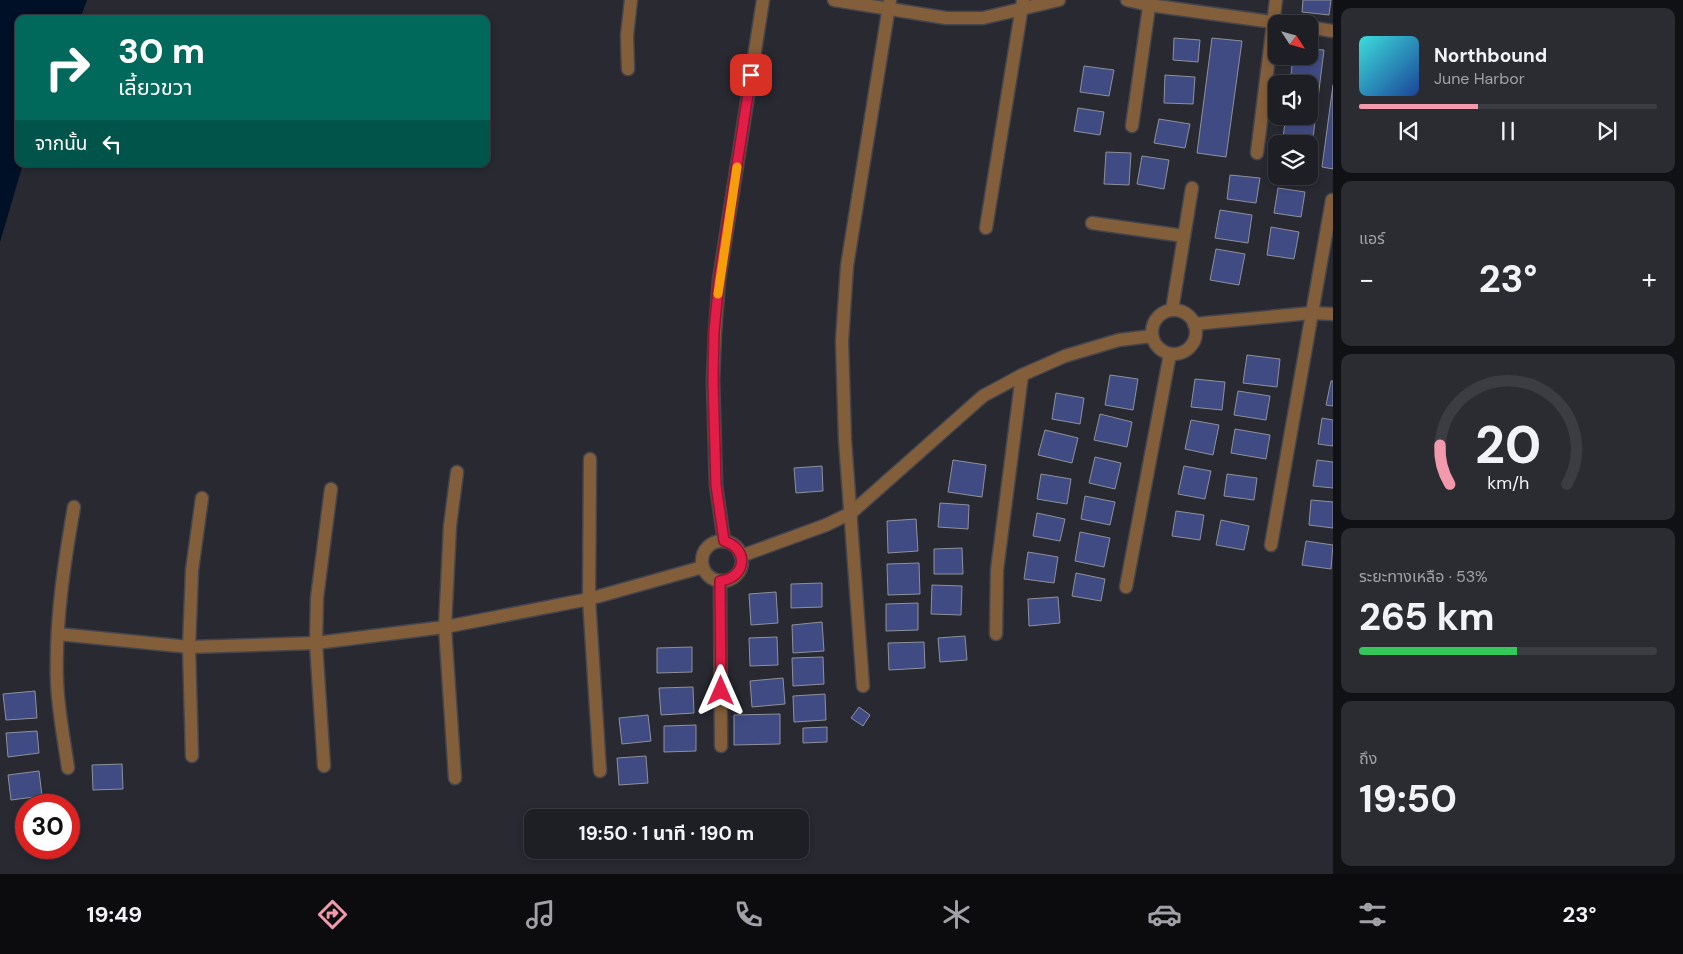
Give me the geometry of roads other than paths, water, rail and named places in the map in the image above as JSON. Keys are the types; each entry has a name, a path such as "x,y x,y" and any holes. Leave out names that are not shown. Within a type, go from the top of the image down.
{"street":[{"path":"628,69 627,35 631,0"},
{"path":"724,541 716,485 713,380 714,332 719,280 763,0"},
{"path":"834,0 889,4 946,18 983,18 1022,4 1059,0"},
{"path":"1127,0 1268,21"},
{"path":"1274,15 1276,0"},
{"path":"1132,126 1150,2"},
{"path":"863,686 845,440 842,341 847,266 889,4"},
{"path":"986,228 1022,4"},
{"path":"1318,28 1333,31"},
{"path":"1257,153 1268,63"},
{"path":"1172,310 1192,188"},
{"path":"1271,545 1332,200"},
{"path":"1092,223 1184,236"},
{"path":"1172,310 1181,311 1189,316 1194,324 1196,333 1194,342 1180,354 1170,354 1162,351 1156,345 1152,336 1152,327 1156,319 1163,313 1172,310"},
{"path":"1194,324 1311,313 1333,314"},
{"path":"741,556 826,525 851,513 984,396 1022,375 1065,356 1118,340 1152,336"},
{"path":"1126,587 1170,354"},
{"path":"996,634 998,570 1022,375"},
{"path":"590,459 589,599 600,771"},
{"path":"455,778 445,627 450,526 457,472"},
{"path":"324,766 316,643 317,598 331,489"},
{"path":"192,756 190,647 192,570 202,498"},
{"path":"68,768 57,682 58,634 65,558 74,507"},
{"path":"724,541 737,549 741,556 742,564 740,571 734,577 720,581 712,579 706,574 702,557 706,548 714,543 724,541"},
{"path":"58,634 190,647 316,643 445,627 589,599 703,567"},
{"path":"720,581 721,746"}],"water":[{"path":"0,0 87,0 81,15 15,15 15,167 22,167 0,242"}]}
